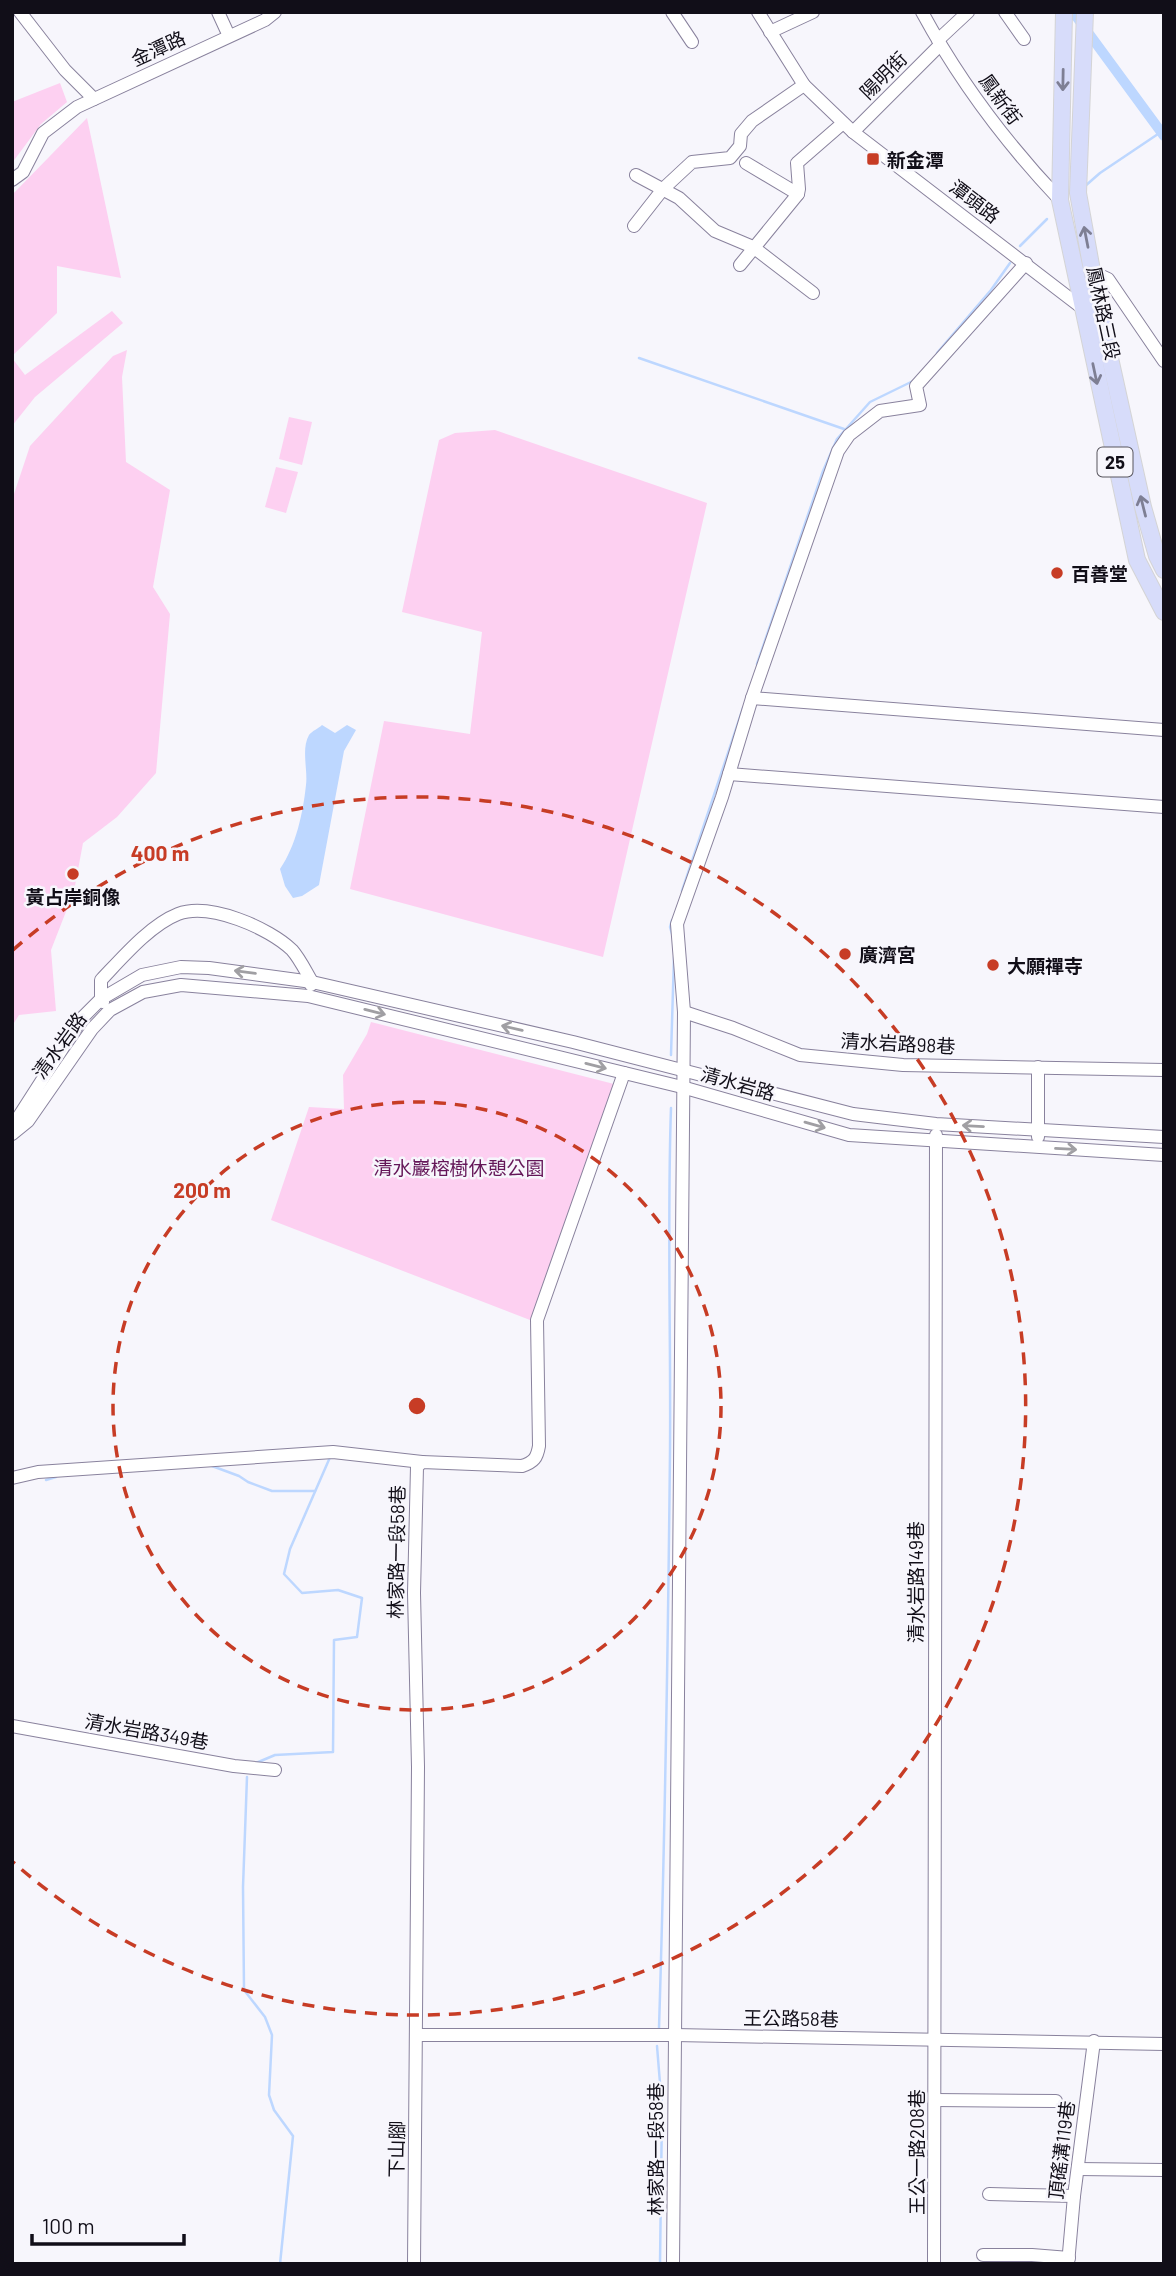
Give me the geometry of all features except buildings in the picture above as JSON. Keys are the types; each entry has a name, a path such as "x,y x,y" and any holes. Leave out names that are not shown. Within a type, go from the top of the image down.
{"main road":[{"name":"鳳林路三段","path":"1064,12 1060,200 1137,560 1164,612"},
{"name":"鳳林路三段","path":"1086,12 1078,193 1098,304 1143,507 1157,556 1164,570"}],"street":[{"path":"20,12 65,70 94,99"},
{"path":"218,12 229,36"},
{"name":"金潭路","path":"12,180 23,172 43,133 77,107 265,20 275,12"},
{"path":"672,12 692,42"},
{"name":"潭頭路","path":"758,12 804,85 848,127 1081,307"},
{"path":"770,32 813,12"},
{"name":"鳳新街","path":"922,12 981,107 1024,162 1060,200"},
{"name":"陽明街","path":"798,194 796,163 848,127 968,12"},
{"path":"1005,12 1024,38"},
{"path":"634,226 663,189 692,162 730,158 740,146 741,134 752,121 804,85"},
{"path":"740,265 798,194 746,163"},
{"path":"636,175 679,198 715,231 753,247 813,293"},
{"name":"林家路一段58巷","path":"673,2264 684,1012 677,924 838,451 849,435 880,411 920,405 916,386 1026,263"},
{"path":"1093,272 1108,279 1164,361"},
{"path":"1081,307 1098,304"},
{"path":"752,698 1164,730"},
{"path":"729,774 1164,807"},
{"name":"清水岩路","path":"110,1010 101,999 101,980 135,944 177,914 194,910 247,922 275,937 294,952 312,982"},
{"name":"清水岩路","path":"12,1127 82,1018 101,999 142,975 181,967 312,982 683,1069 853,1114 936,1124 1164,1137"},
{"path":"309,996 312,982"},
{"name":"清水岩路","path":"12,1134 28,1121 92,1029 110,1010 144,992 181,985 309,996 682,1087 849,1135 1164,1155"},
{"name":"清水岩路98巷","path":"684,1012 800,1055 903,1065 1164,1070"},
{"path":"1038,1067 1038,1147"},
{"name":"林家路一段58巷","path":"417,2035 418,1767 414,1592 417,1467 422,1462 523,1465 531,1463 537,1457 537,1320 624,1073"},
{"name":"清水岩路149巷","path":"936,1124 936,2040"},
{"path":"12,1478 38,1472 333,1452 422,1462"},
{"name":"清水岩路349巷","path":"12,1726 234,1766 275,1770"},
{"name":"王公路58巷","path":"417,2035 675,2035 1164,2044"},
{"name":"下山腳","path":"414,2264 417,2035"},
{"name":"王公一路208巷","path":"934,2264 936,2040"},
{"name":"頂磘溝119巷","path":"1068,2261 1094,2041"},
{"path":"935,2100 1056,2101"},
{"path":"1078,2169 1164,2170"},
{"path":"989,2194 1074,2196"},
{"path":"983,2255 1032,2255 1068,2261"}],"green space":[{"path":"60,83 67,102 41,124 12,163 12,102"},
{"path":"87,118 121,278 57,266 57,313 12,356 12,195"},
{"path":"112,311 123,323 35,397 12,426 12,358 25,375"},
{"path":"127,350 122,377 126,462 170,490 153,587 170,614 156,773 117,817 83,843 74,891 51,950 56,1011 19,1015 12,1026 12,500 30,446 113,356"},
{"path":"289,417 312,422 302,465 279,459"},
{"path":"495,430 707,503 603,957 350,889 384,721 470,734 482,632 402,612 439,440 455,433"},
{"path":"276,467 298,472 286,513 265,507"},
{"name":"清水巖榕樹休憩公園","path":"371,1022 614,1084 530,1320 271,1220 309,1107 344,1109 343,1075"}],"water":[{"path":"322,725 335,733 347,725 356,730 344,751 319,885 302,896 293,898 285,886 280,869 286,860 301,818 306,785 307,741 310,734"}],"waterway":[{"path":"1073,12 1164,136"},
{"path":"1084,187 1161,132"},
{"path":"1020,246 1047,219"},
{"path":"937,353 991,290 1010,263"},
{"path":"639,358 844,429"},
{"path":"757,664 823,471 837,439 870,402 913,381"},
{"path":"682,891 743,708"},
{"path":"672,920 672,934"},
{"path":"671,1055 674,957"},
{"path":"659,2028 668,1596 671,1108"},
{"path":"256,1763 275,1755 333,1752 334,1640 357,1637 362,1598 338,1590 302,1593 284,1574 290,1549 331,1455"},
{"path":"212,1466 272,1491 315,1491"},
{"path":"46,1480 56,1477"},
{"path":"247,1777 243,1887 244,1990 265,2017 272,2035 269,2095 274,2110 293,2136 280,2264"},
{"path":"657,2046 662,2108 660,2264"}],"place":[{"name":"新金潭","path":"873,159"},
{"name":"百善堂","path":"1057,573"},
{"name":"黃占岸銅像","path":"73,874"},
{"name":"廣濟宮","path":"845,954"},
{"name":"大願禪寺","path":"993,965"}]}
